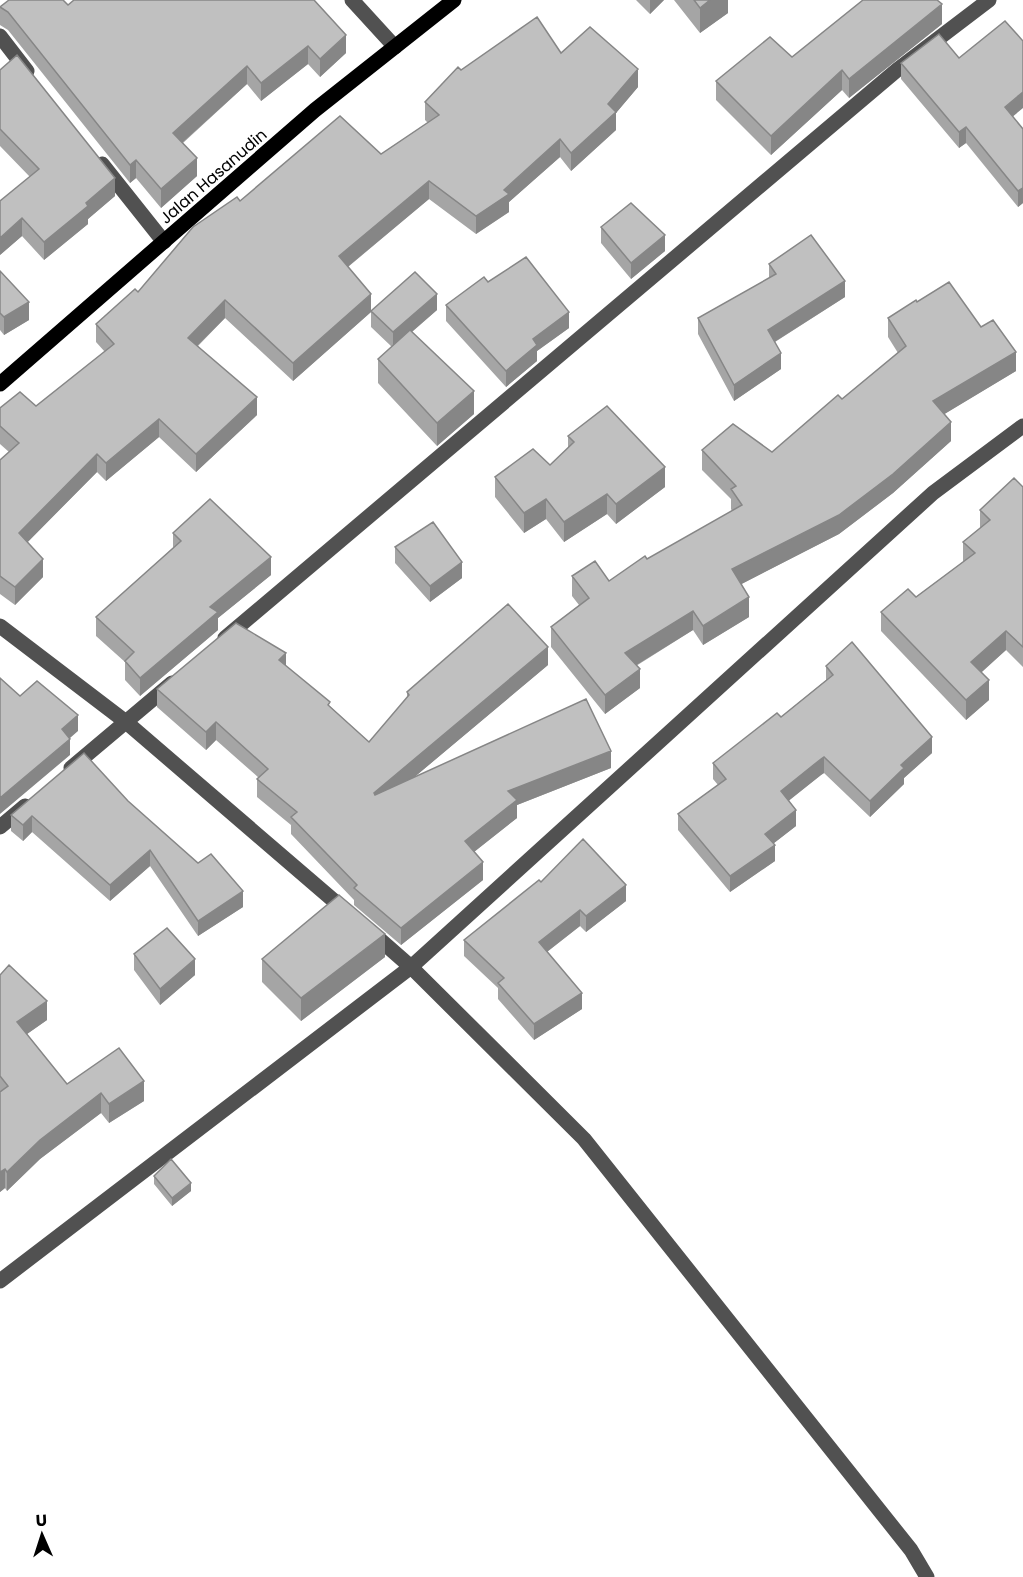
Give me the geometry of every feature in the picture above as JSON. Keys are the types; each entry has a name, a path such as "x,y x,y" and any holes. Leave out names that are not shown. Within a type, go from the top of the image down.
{"main road":[{"name":"Jalan Hasanudin","path":"0,384 315,110 454,0"}],"street":[{"path":"352,0 394,47"},
{"path":"216,646 897,70 989,0"},
{"path":"0,36 37,83"},
{"path":"89,148 164,242"},
{"path":"0,1281 411,967 933,493 1023,426"},
{"path":"0,626 126,722 411,967 584,1139 911,1550 927,1577"},
{"path":"63,774 180,676"},
{"path":"0,827 36,797"}],"building":[{"path":"9,0 63,0 68,5 74,0 314,0 346,35 320,59 308,46 261,83 247,66 173,133 197,158 161,189 136,160 130,165 8,12 0,7"},
{"path":"694,0 710,0 700,8"},
{"path":"863,0 937,0 942,4 849,79 842,70 771,136 716,81 770,37 792,57"},
{"path":"537,17 561,53 590,27 638,69 608,104 616,112 571,153 560,139 504,190 509,194 476,216 429,181 339,256 371,294 293,363 225,300 188,338 257,397 196,454 159,419 106,463 97,454 19,533 43,559 15,587 0,576 0,460 19,443 0,426 0,408 20,392 36,406 114,344 96,324 135,289 138,292 193,227 237,197 240,201 340,116 381,154 439,115 425,102 458,67 461,70"},
{"path":"1005,21 1023,41 1023,92 1005,107 1023,129 1023,188 1018,191 966,127 959,132 901,63 939,34 959,58"},
{"path":"17,55 115,178 86,203 88,206 44,242 22,218 0,238 0,201 39,169 0,129 0,70"},
{"path":"631,203 665,235 631,263 601,227"},
{"path":"811,235 845,281 768,330 781,353 734,385 698,318 776,274 769,264"},
{"path":"526,257 569,312 533,339 537,345 506,371 446,305 484,277 488,282"},
{"path":"0,271 29,302 4,317 0,313"},
{"path":"415,272 437,294 393,332 371,311"},
{"path":"949,282 981,327 993,320 1016,352 933,401 951,422 893,474 839,515 732,569 749,597 703,626 693,611 625,653 640,669 605,695 551,627 589,598 572,576 595,561 609,581 645,556 647,559 742,505 731,489 736,486 702,450 733,424 772,452 838,395 842,399 906,346 888,318"},
{"path":"410,330 474,391 437,423 378,359"},
{"path":"607,406 665,467 616,504 607,494 564,522 546,499 524,513 495,477 533,449 550,465 574,442 568,436"},
{"path":"1014,478 1023,487 1023,647 1006,631 971,662 989,680 966,700 881,612 908,589 916,597 975,553 963,542 990,520 980,510"},
{"path":"210,499 271,557 210,607 218,612 140,678 125,661 134,652 96,617 181,541 173,533"},
{"path":"433,522 462,562 430,586 395,547"},
{"path":"508,604 548,647 374,793 375,795 586,699 611,751 508,791 517,800 465,841 483,862 401,928 354,888 357,885 291,817 297,812 257,779 268,769 216,722 206,732 157,689 236,623 286,653 279,660 330,702 328,705 369,742 409,695 407,692"},
{"path":"852,642 932,737 901,765 904,768 870,801 824,757 821,759 781,791 796,810 765,834 775,845 730,876 678,814 726,779 713,763 777,713 781,717 833,675 826,666"},
{"path":"0,678 20,696 37,681 78,715 62,729 70,739 0,798"},
{"path":"84,753 128,801 198,863 211,854 243,891 198,921 150,850 110,885 32,816 23,825 11,815"},
{"path":"583,839 626,885 586,916 580,910 539,942 582,993 534,1024 498,983 504,978 464,940 539,880 541,882"},
{"path":"339,895 385,934 301,998 262,959"},
{"path":"167,928 195,959 160,989 134,954"},
{"path":"9,965 47,1001 17,1022 67,1084 119,1048 144,1081 109,1104 101,1093 40,1140 7,1172 5,1169 0,1172 0,1092 8,1086 0,1076 0,975"},
{"path":"171,1159 191,1183 172,1198 154,1176"}]}
